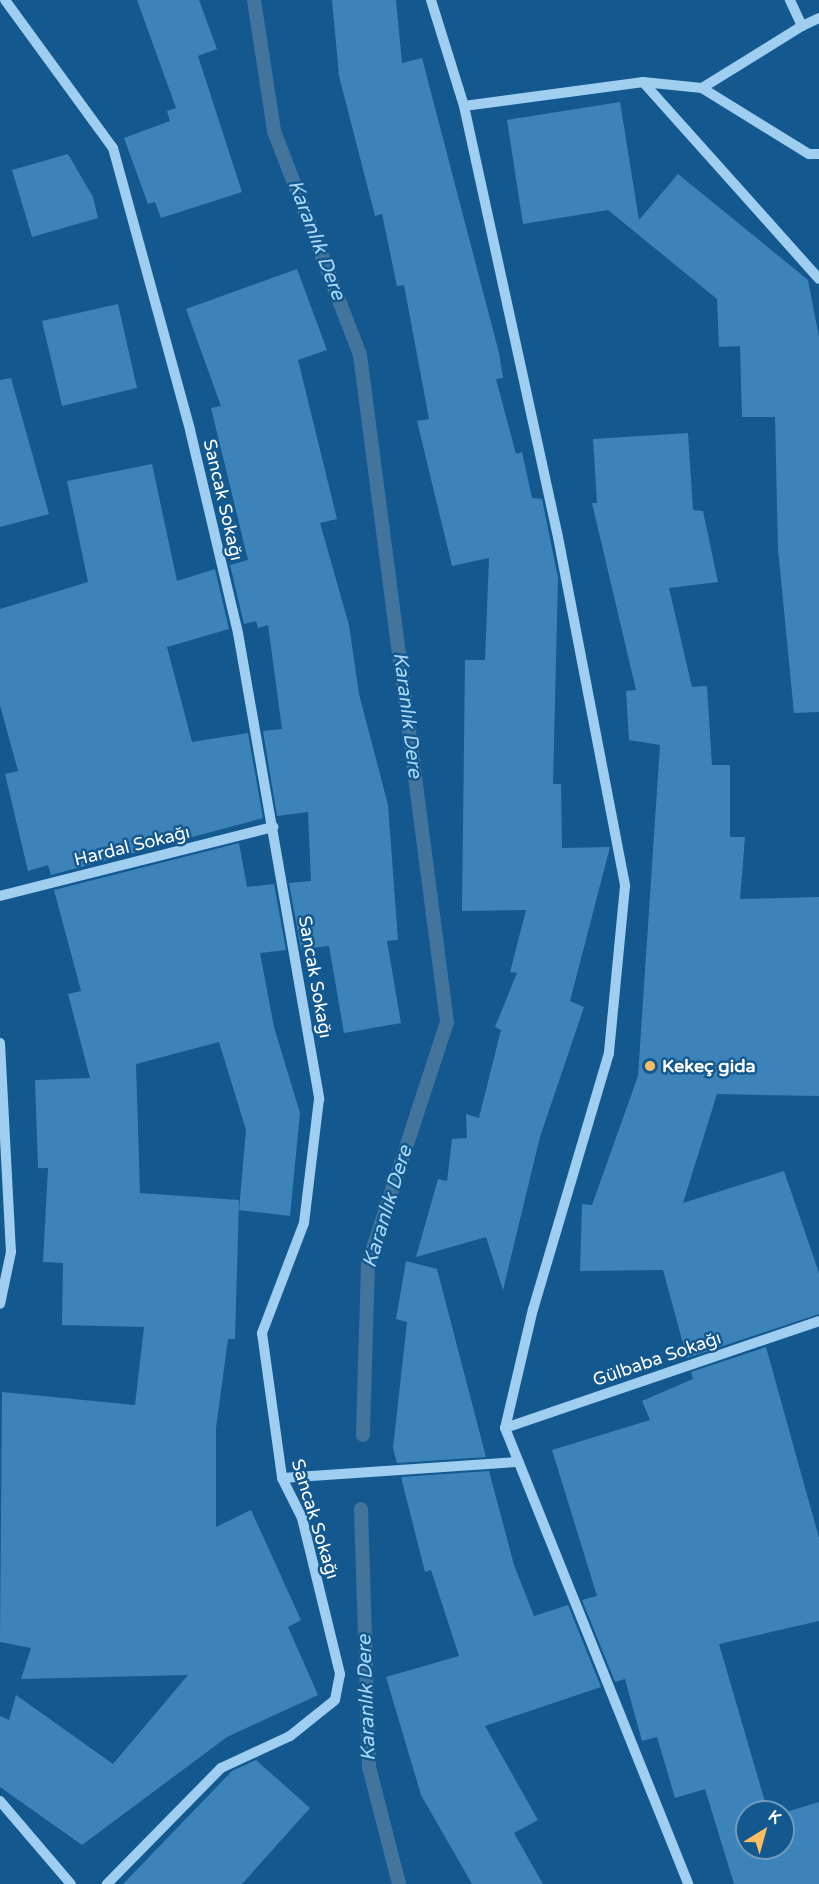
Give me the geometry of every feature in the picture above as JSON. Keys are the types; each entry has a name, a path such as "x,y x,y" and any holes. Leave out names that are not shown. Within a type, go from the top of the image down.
{"street":[{"name":"Sancak Sokağı","path":"5,0 113,148 190,430 235,622 262,791 273,827 319,1099 304,1223 262,1333 282,1478 302,1518 340,1674 335,1700 290,1736 221,1768 107,1884"},
{"path":"431,0 464,106 558,537 626,886 609,1053 533,1309 505,1428 688,1884"},
{"path":"790,0 802,26"},
{"path":"702,88 802,26 819,18"},
{"path":"464,106 643,82 702,88 809,154 819,154"},
{"path":"643,82 819,279"},
{"name":"Hardal Sokağı","path":"0,896 273,827"},
{"path":"0,1043 11,1252 0,1304"},
{"name":"Gülbaba Sokağı","path":"505,1428 819,1321"},
{"path":"282,1478 518,1461"},
{"path":"0,1801 71,1884"}],"building":[{"path":"137,0 199,0 217,49 198,56 242,192 161,218 155,202 148,204 124,138 170,121 167,111 176,108"},
{"path":"332,0 396,0 402,63 422,58 499,353 503,378 496,379 516,454 522,452 532,498 542,499 558,578 553,784 561,784 562,848 610,847 570,1001 584,1007 540,1137 503,1290 486,1237 416,1257 438,1179 447,1181 452,1139 467,1138 466,1114 479,1118 501,1030 495,1027 517,973 510,972 526,910 462,911 465,660 485,660 489,558 452,566 417,421 429,419 404,285 397,286 382,214 375,216 339,76"},
{"path":"620,102 639,220 678,174 808,280 819,337 819,712 794,713 778,549 775,417 742,417 740,346 719,347 717,299 608,210 523,224 507,120"},
{"path":"68,154 93,197 98,218 32,237 12,170"},
{"path":"297,269 327,350 298,360 337,519 320,523 349,625 359,694 388,805 398,940 387,941 401,1023 344,1033 329,946 301,949 289,883 311,881 308,812 277,816 263,731 282,729 268,625 258,628 256,621 244,624 230,565 248,560 211,408 221,406 186,309"},
{"path":"118,304 137,388 62,406 42,321"},
{"path":"11,378 49,514 0,527 0,380"},
{"path":"688,433 693,510 703,511 718,582 669,588 692,687 707,686 712,765 730,765 730,837 745,837 740,899 819,897 819,1096 717,1094 683,1203 784,1171 819,1273 819,1314 687,1358 663,1270 580,1271 582,1204 592,1205 638,1076 660,745 629,740 626,691 636,690 592,503 597,503 593,439"},
{"path":"152,464 177,581 215,569 229,629 167,647 192,742 248,733 263,818 51,875 48,865 28,871 5,774 18,771 0,705 0,609 88,582 67,481"},
{"path":"239,843 247,887 274,884 286,950 260,953 274,1027 300,1113 290,1216 239,1210 246,1130 219,1042 136,1064 140,1193 239,1200 235,1339 228,1339 216,1428 216,1527 251,1510 301,1620 288,1627 318,1695 227,1737 82,1845 0,1787 0,1716 9,1720 16,1695 113,1764 188,1675 21,1679 31,1648 0,1642 2,1392 135,1405 144,1327 62,1325 63,1263 43,1262 48,1168 38,1168 35,1080 90,1078 68,994 81,991 54,890"},
{"path":"406,1261 437,1269 486,1457 397,1463 393,1448 407,1322 396,1319"},
{"path":"766,1347 819,1538 819,1621 719,1644 764,1800 735,1800 735,1860 795,1860 795,1809 819,1802 819,1884 734,1884 705,1789 675,1798 657,1737 642,1741 625,1679 615,1682 582,1600 597,1596 552,1450 650,1420 642,1401 693,1379 691,1372"},
{"path":"489,1471 514,1565 534,1616 568,1605 601,1687 485,1726 538,1820 514,1833 543,1884 472,1884 421,1795 386,1677 459,1656 431,1570 425,1572 401,1477"},
{"path":"256,1760 310,1808 242,1884 123,1884 232,1771"}],"waterway":[{"name":"Karanlık Dere","path":"254,0 274,131 360,355 447,1022 368,1263 363,1435"},
{"name":"Karanlık Dere","path":"361,1509 369,1767 399,1884"}],"place":[{"name":"Kekeç gida","path":"650,1066"}]}
